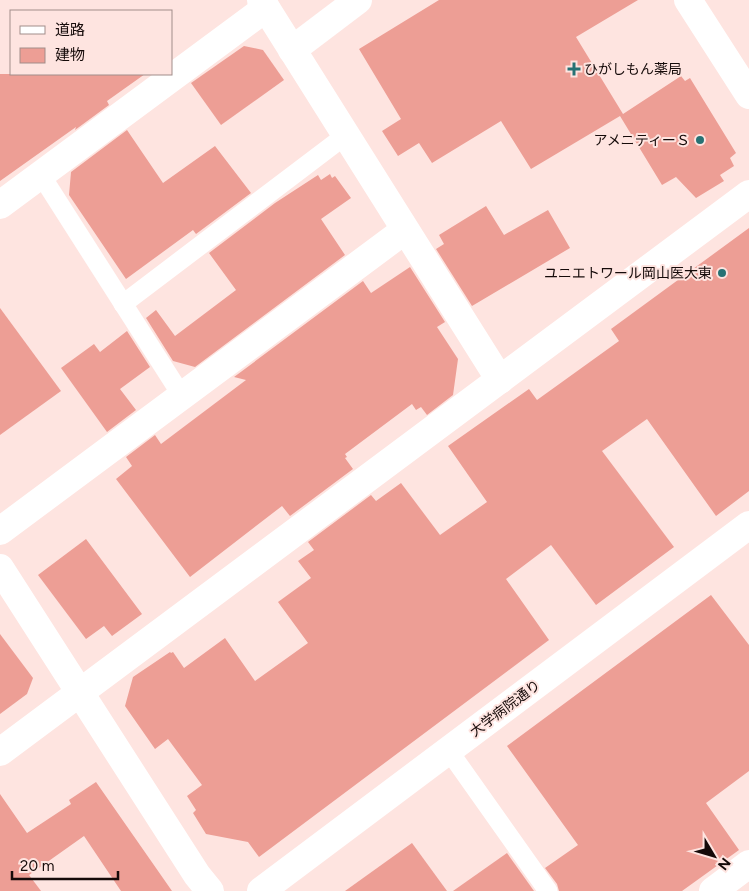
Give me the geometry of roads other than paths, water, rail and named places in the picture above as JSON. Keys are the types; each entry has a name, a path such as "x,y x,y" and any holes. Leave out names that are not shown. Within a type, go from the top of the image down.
{"street":[{"path":"292,50 358,0"},
{"path":"696,3 749,95"},
{"path":"172,75 264,4 500,380"},
{"path":"0,205 171,75"},
{"path":"0,752 749,194"},
{"path":"0,531 406,230"},
{"name":"大学病院通り","path":"262,891 749,525"},
{"path":"0,568 197,875 210,891"},
{"path":"713,891 749,864"}],"lane":[{"path":"123,304 346,135"},
{"path":"41,175 182,396"},
{"path":"449,750 548,891"}],"place":[{"name":"ひがしもん薬局","path":"574,69"},
{"name":"アメニティーＳ","path":"700,140"},
{"name":"ユニエトワール岡山医大東","path":"722,273"}]}
